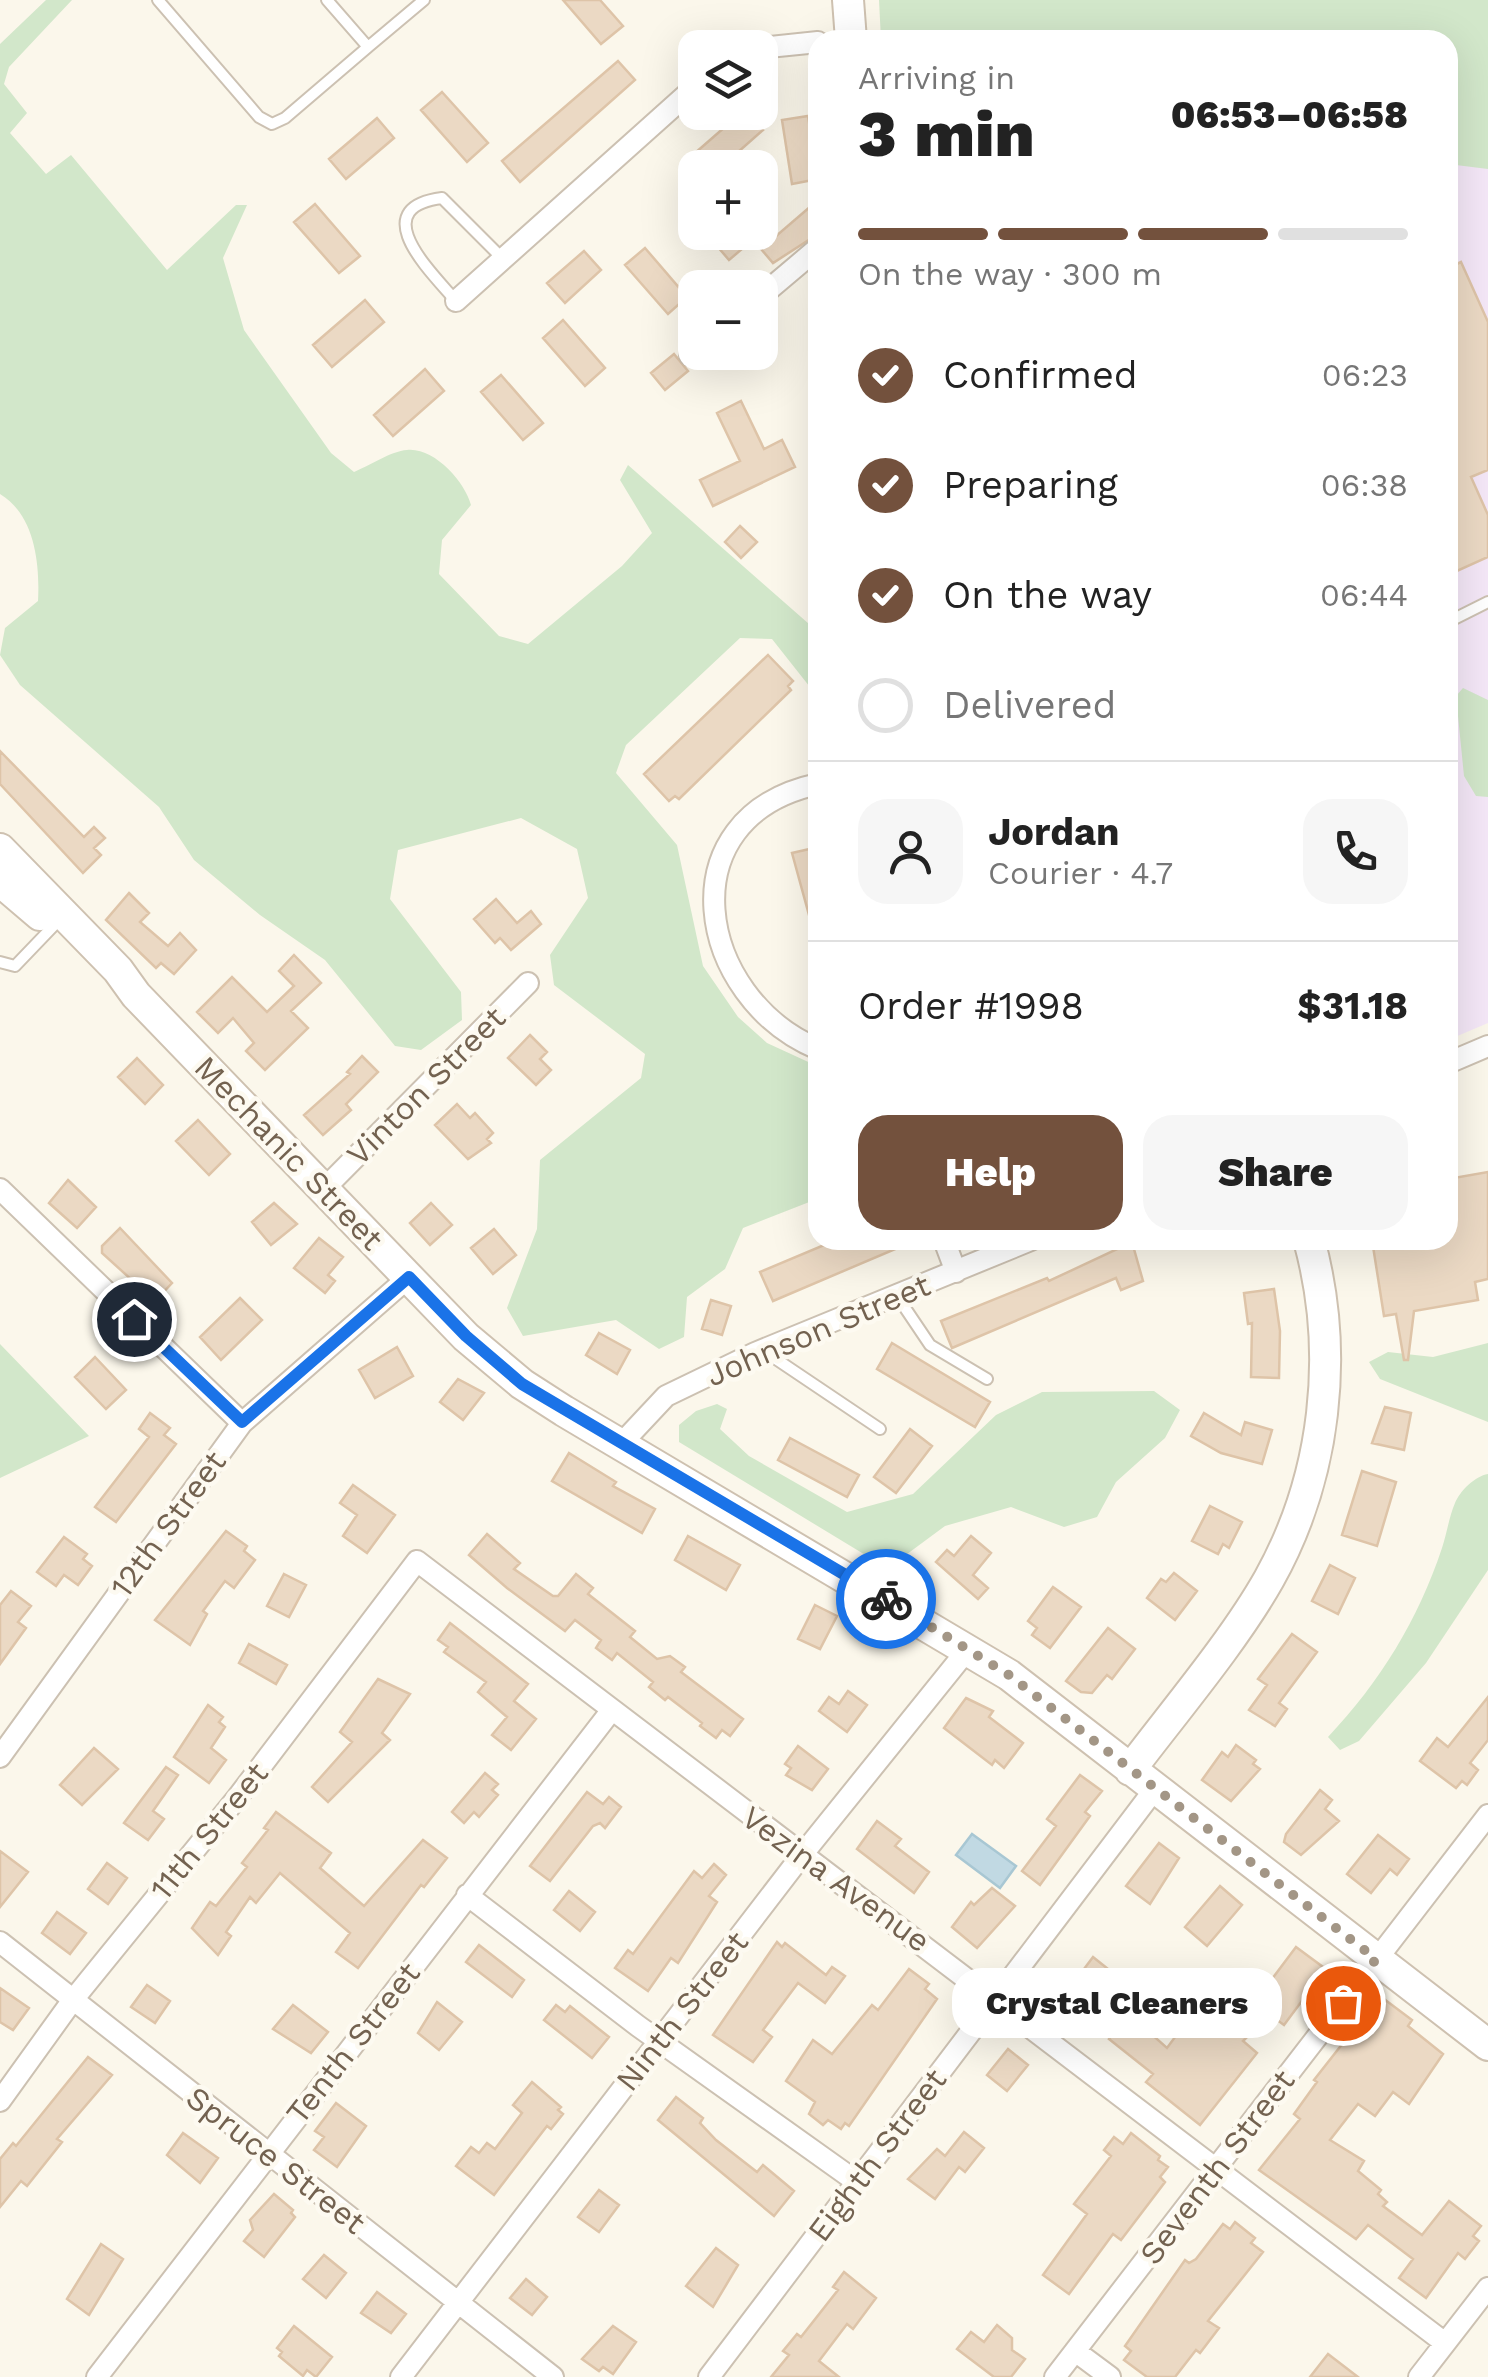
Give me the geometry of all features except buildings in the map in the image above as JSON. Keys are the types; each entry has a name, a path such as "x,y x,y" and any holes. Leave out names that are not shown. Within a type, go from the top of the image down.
{"main road":[{"path":"848,0 851,30"},
{"path":"0,849 58,921"},
{"path":"0,881 58,921"},
{"name":"Mechanic Street","path":"58,921 108,977 136,995 409,1277 508,1373 1009,1675 1488,2045"},
{"path":"1130,1770 1267,1582 1304,1495 1316,1457 1326,1389 1324,1314 1312,1250"}],"street":[{"path":"778,46 808,43"},
{"path":"456,301 678,102"},
{"path":"778,282 808,256"},
{"path":"808,786 792,789 754,809 734,829 714,885 722,947 740,984 788,1036 808,1045"},
{"name":"Vinton Street","path":"325,1188 528,983"},
{"path":"1458,1059 1488,1046"},
{"path":"0,1190 242,1422"},
{"path":"948,1250 956,1272"},
{"name":"Johnson Street","path":"621,1444 666,1396 763,1350 1008,1250"},
{"name":"12th Street","path":"0,1757 242,1422 409,1277"},
{"name":"Vezina Avenue","path":"417,1561 802,1856 996,1997 1445,2343"},
{"name":"11th Street","path":"0,2100 72,2001 236,1798 417,1561"},
{"name":"Ninth Street","path":"402,2377 802,1856 968,1649"},
{"name":"Tenth Street","path":"97,2377 610,1711"},
{"name":"Eighth Street","path":"710,2377 1154,1790"},
{"name":"Seventh Street","path":"1055,2377 1488,1814"},
{"path":"467,1895 857,2182"},
{"name":"Spruce Street","path":"0,1942 553,2377"},
{"path":"1418,2377 1488,2288"},
{"path":"1075,2351 1110,2377"}],"lane":[{"path":"176,0 161,4 259,117 272,124 285,118 424,0"},
{"path":"326,0 368,47"},
{"path":"456,301 406,243 405,226 412,210 424,200 442,198 503,259"},
{"path":"1458,617 1488,602"},
{"path":"0,962 15,966 58,921"},
{"path":"897,1296 930,1345 988,1379"},
{"path":"763,1350 880,1429"}],"shaded area":[{"path":"1488,105 1488,1023 1458,1036 1458,116"}],"green space":[{"path":"46,0 72,0 9,67 4,84 27,113 10,133 46,174 71,155 167,270 236,205 247,205 223,258 244,330 331,453 354,472 407,450 428,454 455,477 471,505 442,540 439,574 499,636 528,644 622,566 652,533 620,480 628,465 808,623 808,685 772,639 740,638 626,745 616,773 677,845 703,966 738,1017 767,1043 808,1062 808,1203 743,1228 725,1269 687,1297 684,1337 659,1349 616,1320 523,1336 507,1308 537,1229 540,1160 641,1078 645,1054 554,985 550,955 588,898 577,849 521,818 398,850 390,899 461,992 462,1020 421,1050 395,1046 325,960 260,915 194,860 159,807 20,685 0,655 5,628 38,601 38,587 36,556 28,527 12,503 0,494 0,44"},
{"path":"879,0 1488,0 1488,169 1458,165 1458,30 880,30"},
{"path":"1463,688 1488,700 1488,797 1476,796 1464,776 1458,694"},
{"path":"1488,1343 1488,1422 1380,1379 1369,1362 1388,1352 1433,1357"},
{"path":"0,1344 89,1436 0,1478"},
{"path":"1154,1391 1180,1410 1165,1438 1116,1482 1097,1517 1064,1527 1011,1507 945,1526 899,1560 872,1559 679,1442 679,1425 696,1411 717,1404 727,1409 720,1429 749,1456 847,1512 913,1494 996,1415 1042,1392"},
{"path":"1488,1474 1488,1570 1426,1663 1359,1741 1340,1750 1328,1737 1381,1672 1409,1625 1432,1575 1457,1498 1473,1481"}],"water":[{"path":"972,1834 1016,1866 1000,1888 956,1855"}],"way so far":[{"path":"886,1599 1009,1675 1376,1959 1343,2003"}],"place":[{"name":"Crystal Cleaners","path":"1343,2003"}],"route":[{"path":"134,1319 242,1422 409,1277 466,1336 522,1384 886,1599"}]}
